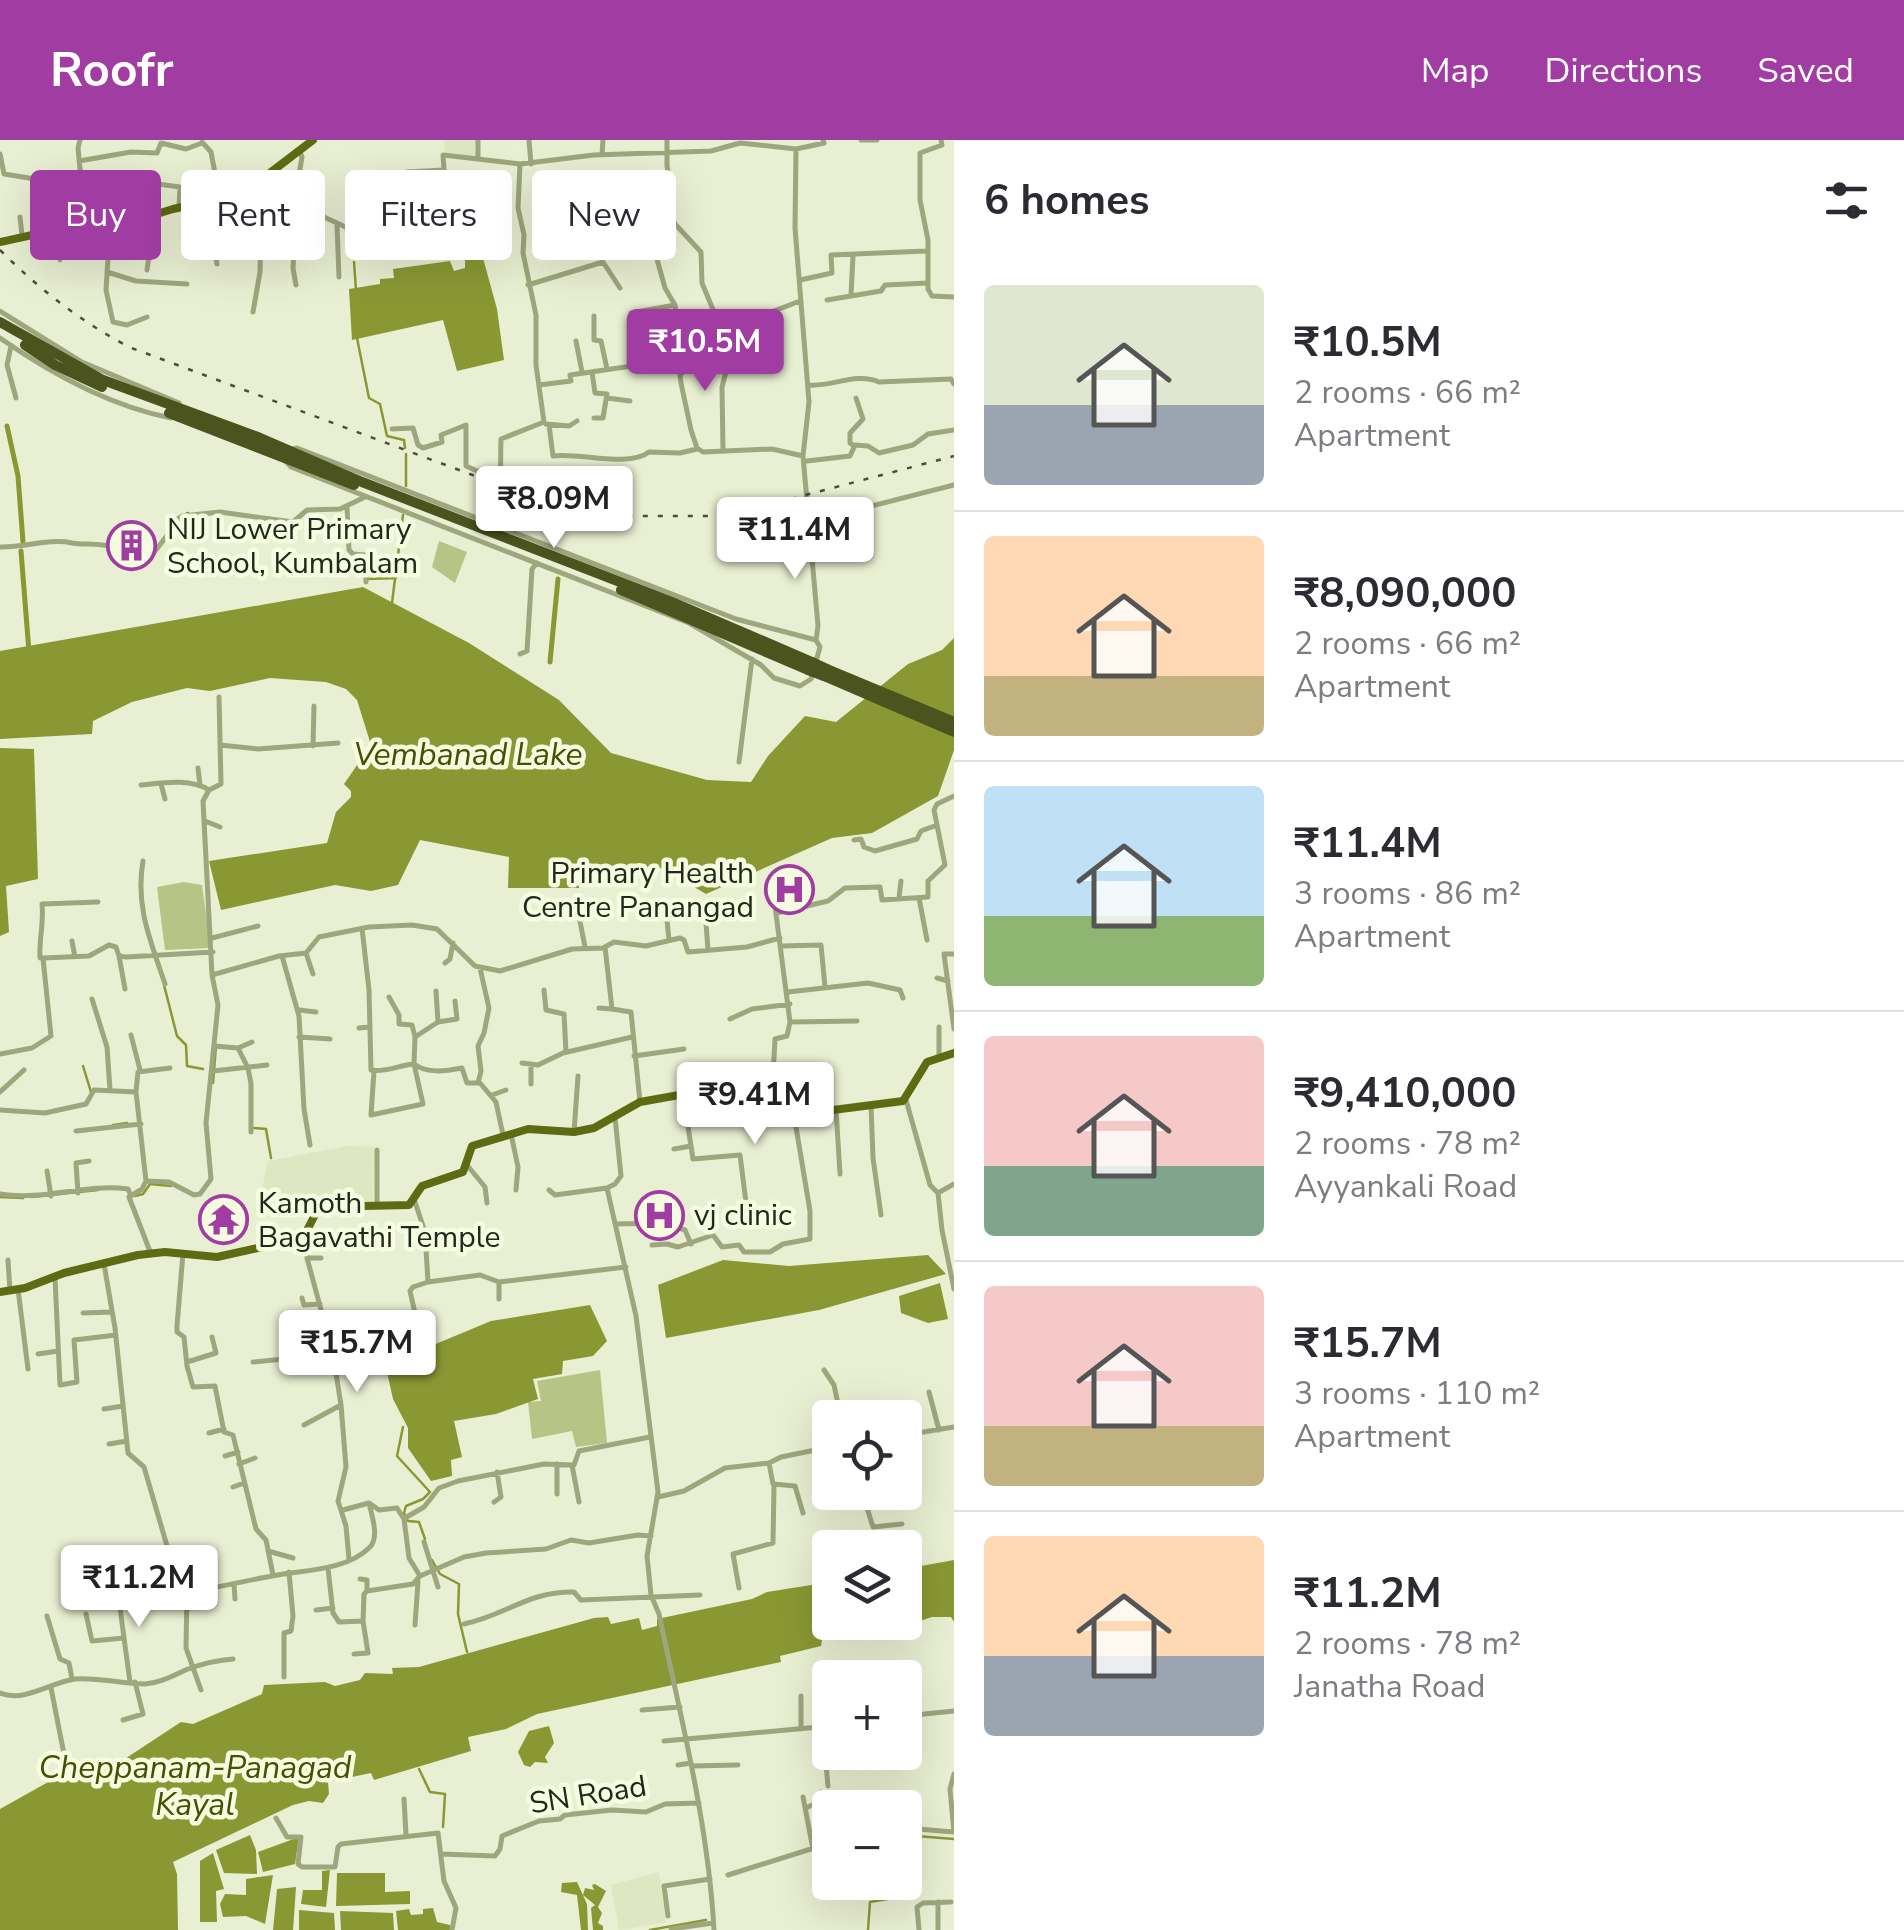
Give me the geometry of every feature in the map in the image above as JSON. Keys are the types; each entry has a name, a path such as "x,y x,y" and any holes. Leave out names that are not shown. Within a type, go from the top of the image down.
{"highway":[{"path":"0,326 102,380 193,419 826,672 954,732"},
{"path":"286,455 616,576 812,667"},
{"path":"849,683 954,722"}],"main road":[{"path":"275,170 312,140"},
{"path":"161,212 179,207"},
{"path":"1,240 30,234"},
{"path":"9,1291 64,1273 151,1254 217,1257 306,1234 319,1207 409,1204 422,1186 464,1172 472,1146 528,1129 574,1132 594,1128 640,1102 771,1077 788,1112 794,1116 906,1100 927,1062 954,1053"}],"street":[{"path":"80,140 80,170"},
{"path":"478,140 478,159"},
{"path":"529,140 531,164"},
{"path":"602,155 604,140"},
{"path":"667,140 668,170"},
{"path":"444,170 443,155 531,164 602,155 711,151 740,143 766,142 796,149 815,147 824,140"},
{"path":"862,140 877,140"},
{"path":"941,140 942,145 920,153 920,200 932,296 954,297"},
{"path":"79,161 131,152 157,153 163,144 186,149 202,141 211,152 216,170"},
{"path":"796,149 795,228 808,385 805,458 816,640 820,648 800,686 774,678 752,659 689,623 292,467 286,455 298,448 616,576 736,619 816,640"},
{"path":"300,152 300,170"},
{"path":"0,154 4,174 30,178"},
{"path":"520,164 518,208 524,234 522,248 536,315 538,385 553,456 572,453 598,459 635,458 649,452 680,453 697,448"},
{"path":"161,184 180,187 179,207"},
{"path":"20,216 22,235"},
{"path":"325,219 345,228"},
{"path":"336,225 339,277"},
{"path":"676,225 701,252 702,283 719,324 729,324 722,387 723,449"},
{"path":"800,280 832,273 831,255 926,251"},
{"path":"851,296 853,256"},
{"path":"106,260 106,290 113,322 126,324 147,317"},
{"path":"146,270 148,260"},
{"path":"216,260 217,264"},
{"path":"253,312 260,260"},
{"path":"293,260 296,286"},
{"path":"658,260 664,288 675,305 684,372"},
{"path":"528,285 603,262 620,288"},
{"path":"107,272 136,281 186,284"},
{"path":"827,300 881,291 885,285 928,283"},
{"path":"754,319 800,301"},
{"path":"639,365 630,313 675,305"},
{"path":"0,311 82,362 176,401 193,419"},
{"path":"594,316 594,340 601,341 607,369"},
{"path":"0,338 57,373 118,402 153,414 193,419"},
{"path":"576,340 582,373"},
{"path":"11,346 7,365 16,398"},
{"path":"538,385 571,381 570,375 659,362"},
{"path":"726,368 680,375 697,448 703,452 774,449 805,458 850,456 854,446"},
{"path":"592,372 595,392 606,394 607,398 606,414 594,418"},
{"path":"808,385 872,379 952,379 954,384"},
{"path":"607,398 630,401"},
{"path":"856,398 863,419 850,433 854,446 868,446 879,453 913,445 928,434 954,430"},
{"path":"497,525 503,492 501,439 546,424 569,426 577,421"},
{"path":"392,429 412,428 418,444 424,448 442,442 441,435 466,425 466,466 477,471 500,470"},
{"path":"809,522 954,485"},
{"path":"0,547 69,542 111,546 126,556 149,559 182,516 220,512 293,522 307,510 347,506 365,496"},
{"path":"347,506 350,550 352,554 366,555 366,582"},
{"path":"520,654 527,651 532,570 537,563"},
{"path":"738,762 752,659"},
{"path":"146,1180 169,1182 194,1195 206,1190 211,1179 206,1124 218,1005 212,975 203,800 209,790 221,784 219,697"},
{"path":"313,746 314,706"},
{"path":"220,745 258,748 338,743"},
{"path":"198,768 200,785"},
{"path":"161,784 165,800"},
{"path":"141,785 200,785 209,790"},
{"path":"777,913 828,902 838,890 867,885 880,887 882,900 930,896 928,881 946,865 934,810 937,804 954,796"},
{"path":"204,821 220,827"},
{"path":"854,840 861,839 864,847 876,850 917,839 921,831 937,825"},
{"path":"143,861 142,913 164,984"},
{"path":"899,899 901,881"},
{"path":"772,882 790,1022 787,1036 775,1039 771,1077 829,1074"},
{"path":"919,898 927,940"},
{"path":"0,1054 32,1048 50,1036 40,958 42,904 98,902"},
{"path":"656,910 666,911 669,940"},
{"path":"705,910 708,950"},
{"path":"578,911 586,947"},
{"path":"212,938 258,926"},
{"path":"212,975 306,953 319,937 362,928 437,929 474,966 511,969 550,953 616,942 646,946 684,940 688,952 746,947 780,938"},
{"path":"362,928 369,1066 374,1072 371,1115 424,1104 414,1064 412,1025 399,1024 399,1015 389,998"},
{"path":"72,940 76,958"},
{"path":"444,963 450,959 453,944"},
{"path":"782,946 821,944 825,988"},
{"path":"43,958 76,958 89,956 108,945 116,947 125,989"},
{"path":"604,947 612,1009"},
{"path":"120,956 213,952"},
{"path":"306,953 313,974"},
{"path":"954,954 944,954 954,1029"},
{"path":"282,956 298,1010 310,1145"},
{"path":"478,1084 482,1070 478,1046 489,1008 480,968"},
{"path":"937,978 948,981"},
{"path":"788,992 868,983 900,990 903,998"},
{"path":"368,990 374,990 378,984"},
{"path":"544,990 546,1010 564,1014 566,1052"},
{"path":"436,992 438,1022"},
{"path":"92,999 107,1047 110,1090"},
{"path":"415,1037 438,1022 457,1019 456,1001"},
{"path":"730,1019 752,1009 790,1004"},
{"path":"599,1008 630,1012 640,1102"},
{"path":"298,1010 316,1012"},
{"path":"790,1022 858,1021"},
{"path":"487,1023 495,1025"},
{"path":"359,1028 370,1027"},
{"path":"939,1057 940,1027"},
{"path":"0,1194 51,1196 109,1186 129,1192 142,1188 146,1180 136,1092 140,1072 131,1034"},
{"path":"299,1037 330,1039"},
{"path":"522,1063 546,1063 566,1052 632,1037"},
{"path":"214,1046 238,1048 252,1042"},
{"path":"238,1048 248,1068 251,1132"},
{"path":"634,1056 684,1048"},
{"path":"214,1071 267,1064"},
{"path":"374,1072 414,1064 435,1070 462,1068 467,1083 478,1084 492,1095 518,1167 516,1190"},
{"path":"530,1065 531,1084"},
{"path":"140,1072 170,1068"},
{"path":"0,1092 24,1070"},
{"path":"727,1073 729,1086"},
{"path":"574,1132 578,1076"},
{"path":"492,1095 506,1090"},
{"path":"0,1110 52,1112 88,1103 91,1092 136,1092"},
{"path":"683,1094 693,1158 740,1155 748,1218"},
{"path":"906,1100 930,1185 938,1193 954,1289"},
{"path":"871,1104 873,1158 882,1199 880,1215"},
{"path":"836,1109 840,1174"},
{"path":"652,1245 678,1247 713,1235 722,1246 739,1245 744,1252 770,1254 783,1244 810,1239 810,1211 794,1116"},
{"path":"549,1190 550,1194 566,1196 615,1184 621,1176 615,1117"},
{"path":"76,1131 141,1124"},
{"path":"674,1149 691,1146"},
{"path":"377,1150 377,1208"},
{"path":"78,1193 76,1163 88,1161"},
{"path":"468,1165 485,1186 487,1203"},
{"path":"47,1172 51,1196"},
{"path":"938,1193 954,1184"},
{"path":"607,1188 636,1316 658,1497 647,1556 651,1595 688,1737 714,1926 671,1928"},
{"path":"129,1192 151,1254"},
{"path":"414,1198 425,1232 428,1282"},
{"path":"616,1224 672,1224 685,1230 691,1244"},
{"path":"306,1234 307,1258 334,1341 346,1467 338,1502 348,1558"},
{"path":"183,1253 177,1332 184,1336 194,1387 214,1386 224,1429 232,1434 238,1452 256,1529 266,1540 273,1575"},
{"path":"307,1258 322,1258"},
{"path":"8,1260 9,1291 28,1369"},
{"path":"104,1264 128,1453 144,1467 169,1551 187,1592 186,1648 200,1690"},
{"path":"420,1335 410,1291 428,1282 480,1276 499,1282 626,1267"},
{"path":"55,1278 60,1384 76,1382 74,1340 116,1335"},
{"path":"499,1282 499,1299"},
{"path":"302,1298 304,1305 320,1304"},
{"path":"83,1313 112,1312"},
{"path":"187,1362 216,1353 212,1338"},
{"path":"38,1354 58,1351"},
{"path":"254,1362 333,1354"},
{"path":"17,1358 27,1358"},
{"path":"824,1370 834,1385 837,1400"},
{"path":"929,1392 939,1430"},
{"path":"304,1426 340,1405"},
{"path":"104,1409 123,1406"},
{"path":"922,1432 954,1427"},
{"path":"209,1433 224,1429"},
{"path":"405,1518 424,1507 439,1488 497,1472 572,1465 577,1462 579,1451 650,1438"},
{"path":"109,1444 127,1441"},
{"path":"658,1497 684,1491 725,1468 769,1464 781,1457 812,1451"},
{"path":"225,1456 238,1452"},
{"path":"239,1464 255,1458"},
{"path":"557,1464 557,1494"},
{"path":"739,1588 734,1554 773,1543 774,1485 769,1464"},
{"path":"572,1465 578,1502"},
{"path":"494,1502 502,1497 497,1472"},
{"path":"234,1487 244,1483"},
{"path":"774,1485 794,1486 803,1513"},
{"path":"342,1510 370,1504 379,1510 397,1508 405,1518 409,1558 419,1579 415,1625"},
{"path":"187,1592 328,1568 373,1544 370,1504"},
{"path":"868,1510 873,1527 902,1524"},
{"path":"367,1591 419,1579 464,1557 546,1549 571,1540 589,1543 651,1536"},
{"path":"424,1542 438,1587"},
{"path":"115,1544 124,1638 142,1714 123,1720"},
{"path":"116,1557 148,1550 152,1556 169,1551"},
{"path":"268,1551 293,1558"},
{"path":"328,1568 333,1608 339,1622 363,1621"},
{"path":"284,1677 284,1633 290,1630 293,1616 289,1572"},
{"path":"354,1654 371,1652 363,1621 367,1580 360,1579"},
{"path":"234,1584 235,1599"},
{"path":"464,1624 495,1616 532,1596 574,1592 580,1600 700,1595"},
{"path":"316,1610 333,1608"},
{"path":"86,1614 92,1641 124,1638"},
{"path":"47,1616 60,1659 69,1663 72,1679"},
{"path":"0,1694 8,1697 72,1679 160,1681 233,1658"},
{"path":"51,1688 69,1763"},
{"path":"801,1696 801,1729"},
{"path":"642,1710 680,1707"},
{"path":"922,1715 954,1712"},
{"path":"664,1741 812,1728"},
{"path":"678,1765 738,1765"},
{"path":"827,1770 828,1786"},
{"path":"922,1829 954,1832 950,1790 954,1774"},
{"path":"804,1797 812,1843"},
{"path":"404,1799 406,1835"},
{"name":"SN Road","path":"442,1854 495,1856 502,1836 539,1820 555,1822 612,1810 646,1812 665,1804 699,1803"},
{"path":"806,1808 812,1805"},
{"path":"276,1818 287,1837 301,1837 298,1864 302,1867 336,1868 341,1844 438,1833 444,1881 456,1908 452,1930"},
{"path":"728,1875 812,1849"},
{"path":"668,1916 664,1886 710,1880"},
{"path":"938,1902 938,1930"},
{"path":"919,1930 917,1907 923,1903 951,1902"}],"shaded area":[{"path":"444,140 476,140 477,158 445,153"},
{"path":"439,541 467,552 455,583 432,567"},
{"path":"184,882 202,885 211,948 165,950 157,887"},
{"path":"347,1146 374,1147 373,1203 317,1204 314,1208 260,1199 268,1161"},
{"path":"600,1370 607,1443 576,1447 572,1431 532,1439 528,1402 541,1401 537,1381"},
{"path":"659,1872 666,1922 619,1930 611,1885"}],"water":[{"path":"465,260 484,260 497,309 504,360 457,371 443,320 352,340 349,289 394,278 393,269 450,261 454,271 465,268"},
{"name":"Vembanad Lake","path":"363,587 469,643 559,700 611,753 707,780 751,782 768,756 805,716 836,722 908,664 942,650 954,638 954,750 938,796 872,833 832,838 706,894 661,868 583,866 579,888 508,888 509,857 420,840 398,885 371,891 335,885 221,910 209,861 327,843 336,812 351,797 344,784 371,745 357,700 346,689 326,682 270,678 210,691 187,688 132,702 93,721 92,734 0,739 0,651"},
{"path":"0,748 34,749 38,879 6,886 9,932 0,936"},
{"path":"928,1255 946,1274 819,1310 666,1338 658,1285 723,1260 789,1266"},
{"path":"940,1283 948,1319 928,1323 901,1313 899,1296"},
{"path":"590,1305 607,1341 593,1356 563,1361 562,1374 533,1379 538,1399 496,1414 454,1421 462,1457 451,1460 452,1476 431,1481 408,1448 408,1428 393,1399 387,1372 414,1353 491,1321"},
{"name":"Cheppanam-Panagad Kayal","path":"954,1560 954,1622 951,1617 922,1620 922,1566"},
{"name":"Cheppanam-Panagad Kayal","path":"812,1585 812,1640 822,1640 821,1646 780,1656 781,1662 537,1714 506,1729 468,1737 471,1751 374,1780 371,1773 328,1782 329,1794 323,1803 293,1805 173,1862 177,1874 178,1930 0,1930 0,1809 50,1781 108,1764 114,1766 181,1722 193,1724 262,1694 264,1685 325,1682 335,1686 360,1680 365,1673 393,1674 392,1668 419,1667 594,1618 608,1617 611,1624 639,1618 642,1630 657,1626 657,1619 752,1599 767,1592"},
{"path":"549,1726 554,1743 545,1757 548,1763 524,1765 518,1752 529,1731"},
{"path":"250,1835 256,1850 257,1874 224,1873 216,1850"},
{"path":"299,1837 295,1864 263,1872 258,1852"},
{"path":"213,1853 224,1889 216,1891 217,1922 200,1922 200,1861"},
{"path":"330,1870 326,1907 301,1904 303,1890 322,1890 322,1871"},
{"path":"337,1873 385,1873 385,1892 410,1891 410,1904 336,1906"},
{"path":"273,1875 265,1924 246,1916 223,1917 220,1904 225,1894 246,1895 246,1879"},
{"path":"577,1882 587,1904 588,1930 581,1930 577,1895 561,1892 562,1883"},
{"path":"595,1884 606,1891 598,1907 602,1913 598,1923 603,1930 593,1930 591,1908 595,1905 583,1895 585,1888 594,1890"},
{"path":"296,1887 293,1930 273,1930 277,1889"},
{"path":"433,1908 437,1922 450,1925 450,1930 398,1930 396,1911 409,1909 411,1915"},
{"path":"299,1910 334,1913 335,1930 299,1930"},
{"path":"340,1911 393,1913 394,1930 341,1930"}],"waterway":[{"path":"354,262 356,290"},
{"path":"357,338 369,398 380,404 387,436 404,440 405,448"},
{"path":"7,426 18,476 23,542"},
{"path":"406,454 406,486"},
{"path":"168,530 175,519 188,513"},
{"path":"392,603 403,515"},
{"path":"21,551 29,652"},
{"path":"367,579 396,578"},
{"path":"550,662 558,579"},
{"path":"164,985 177,1036 186,1045 187,1066 203,1069"},
{"path":"213,1083 216,1046"},
{"path":"83,1066 91,1092"},
{"path":"113,1125 127,1123"},
{"path":"254,1128 266,1129 271,1158"},
{"path":"135,1196 143,1194 150,1184 171,1186"},
{"path":"31,1197 98,1190"},
{"path":"0,1197 23,1198"},
{"path":"403,1427 397,1456 430,1492 406,1506 404,1513 408,1521 419,1522 425,1539"},
{"path":"432,1560 440,1574 459,1584 458,1614 467,1652"},
{"path":"419,1769 430,1792 445,1794 443,1827"},
{"path":"922,1836 954,1839"},
{"path":"868,1930 870,1902 882,1900"},
{"path":"650,1930 706,1920"}],"railway":[{"path":"0,250 61,303 129,347 553,503 614,516 713,516 954,456"}],"place":[{"name":"NIJ Lower Primary School, Kumbalam","path":"132,546"},
{"name":"Primary Health Centre Panangad","path":"789,890"},
{"name":"vj clinic","path":"659,1215"},
{"name":"Kamoth Bagavathi Temple","path":"223,1220"}]}
